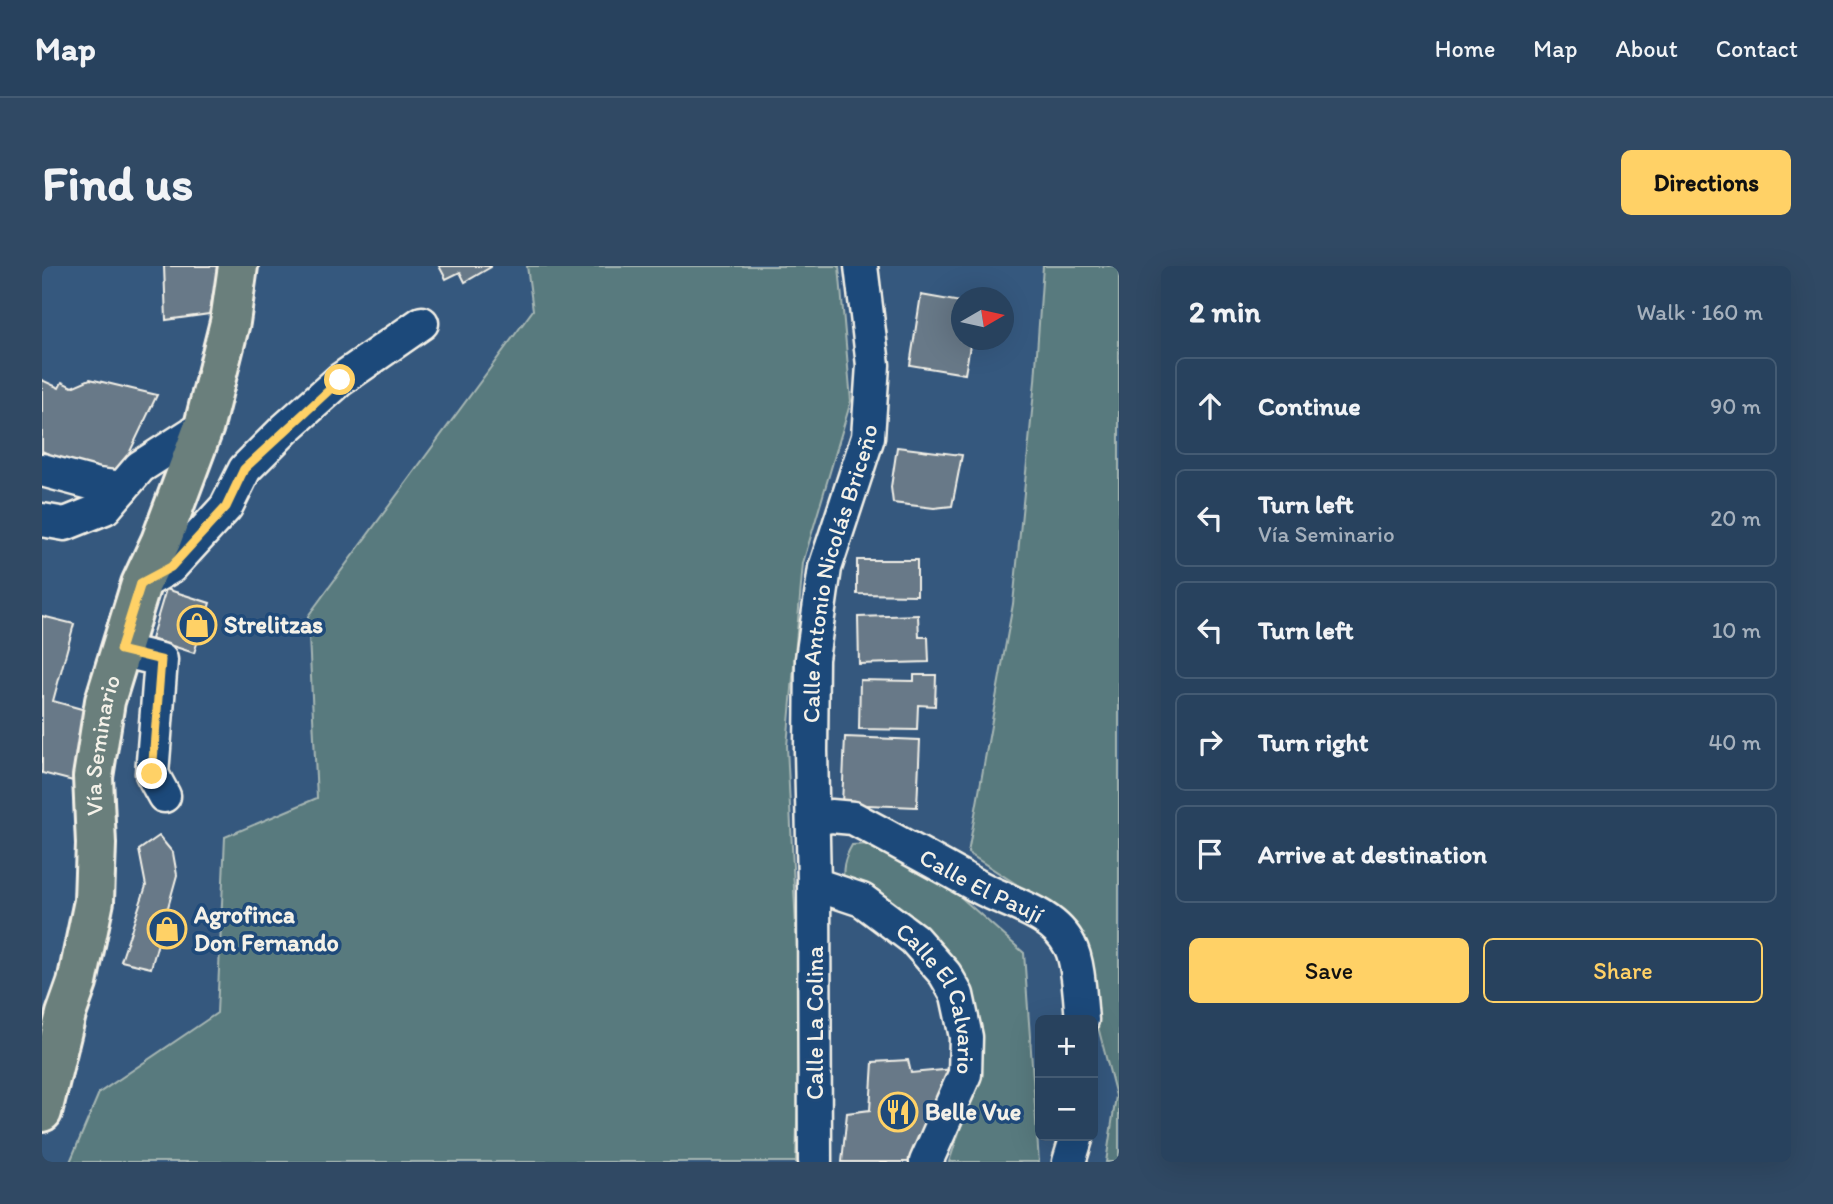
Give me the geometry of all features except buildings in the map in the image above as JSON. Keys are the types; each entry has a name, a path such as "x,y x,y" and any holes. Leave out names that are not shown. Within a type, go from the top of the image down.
{"main road":[{"name":"Vía Seminario","path":"42,1112 66,1014 77,983 94,901 95,756 104,701 141,583 161,541 204,426 230,322 238,266"}],"street":[{"name":"Calle Antonio Nicolás Briceño","path":"814,884 811,751 812,659 816,624 825,568 868,437 871,401 873,365 861,266"},
{"path":"141,583 171,567 226,507 244,469 285,429 340,380 422,323"},
{"path":"42,520 65,524 105,508 140,467 204,426"},
{"path":"42,470 98,485 122,488"},
{"path":"120,650 161,660 152,774 164,796"},
{"name":"Calle El Paují","path":"813,820 831,816 853,818 985,890 1031,910 1054,926 1071,946 1081,1015"},
{"name":"Calle La Colina","path":"814,884 814,1162"},
{"name":"Calle El Calvario","path":"814,884 862,901 915,939 945,974 957,995 966,1037 965,1073 926,1162"},
{"path":"1069,1162 1075,1141"}],"green space":[{"path":"527,266 839,266 851,401 803,563 787,746 800,1009 796,1162 70,1162 99,1093 217,1013 225,837 317,798 308,616 533,310"},
{"path":"1043,266 1119,266 1119,1162 1106,1162 1116,1096 1098,1027 1098,1015 1095,1015 1070,919 968,853 1013,604 1035,381"},
{"path":"871,844 947,885 1024,953 1035,1141 1037,1141 1039,1162 949,1162 975,1085 979,1031 844,885 844,864 852,845"}],"place":[{"name":"Strelitzas","path":"197,625"},
{"name":"Agrofinca Don Fernando","path":"167,929"},
{"name":"Belle Vue","path":"898,1112"}],"route":[{"path":"152,774 161,660 120,650 141,583 171,567 226,507 244,469 340,380"}]}
